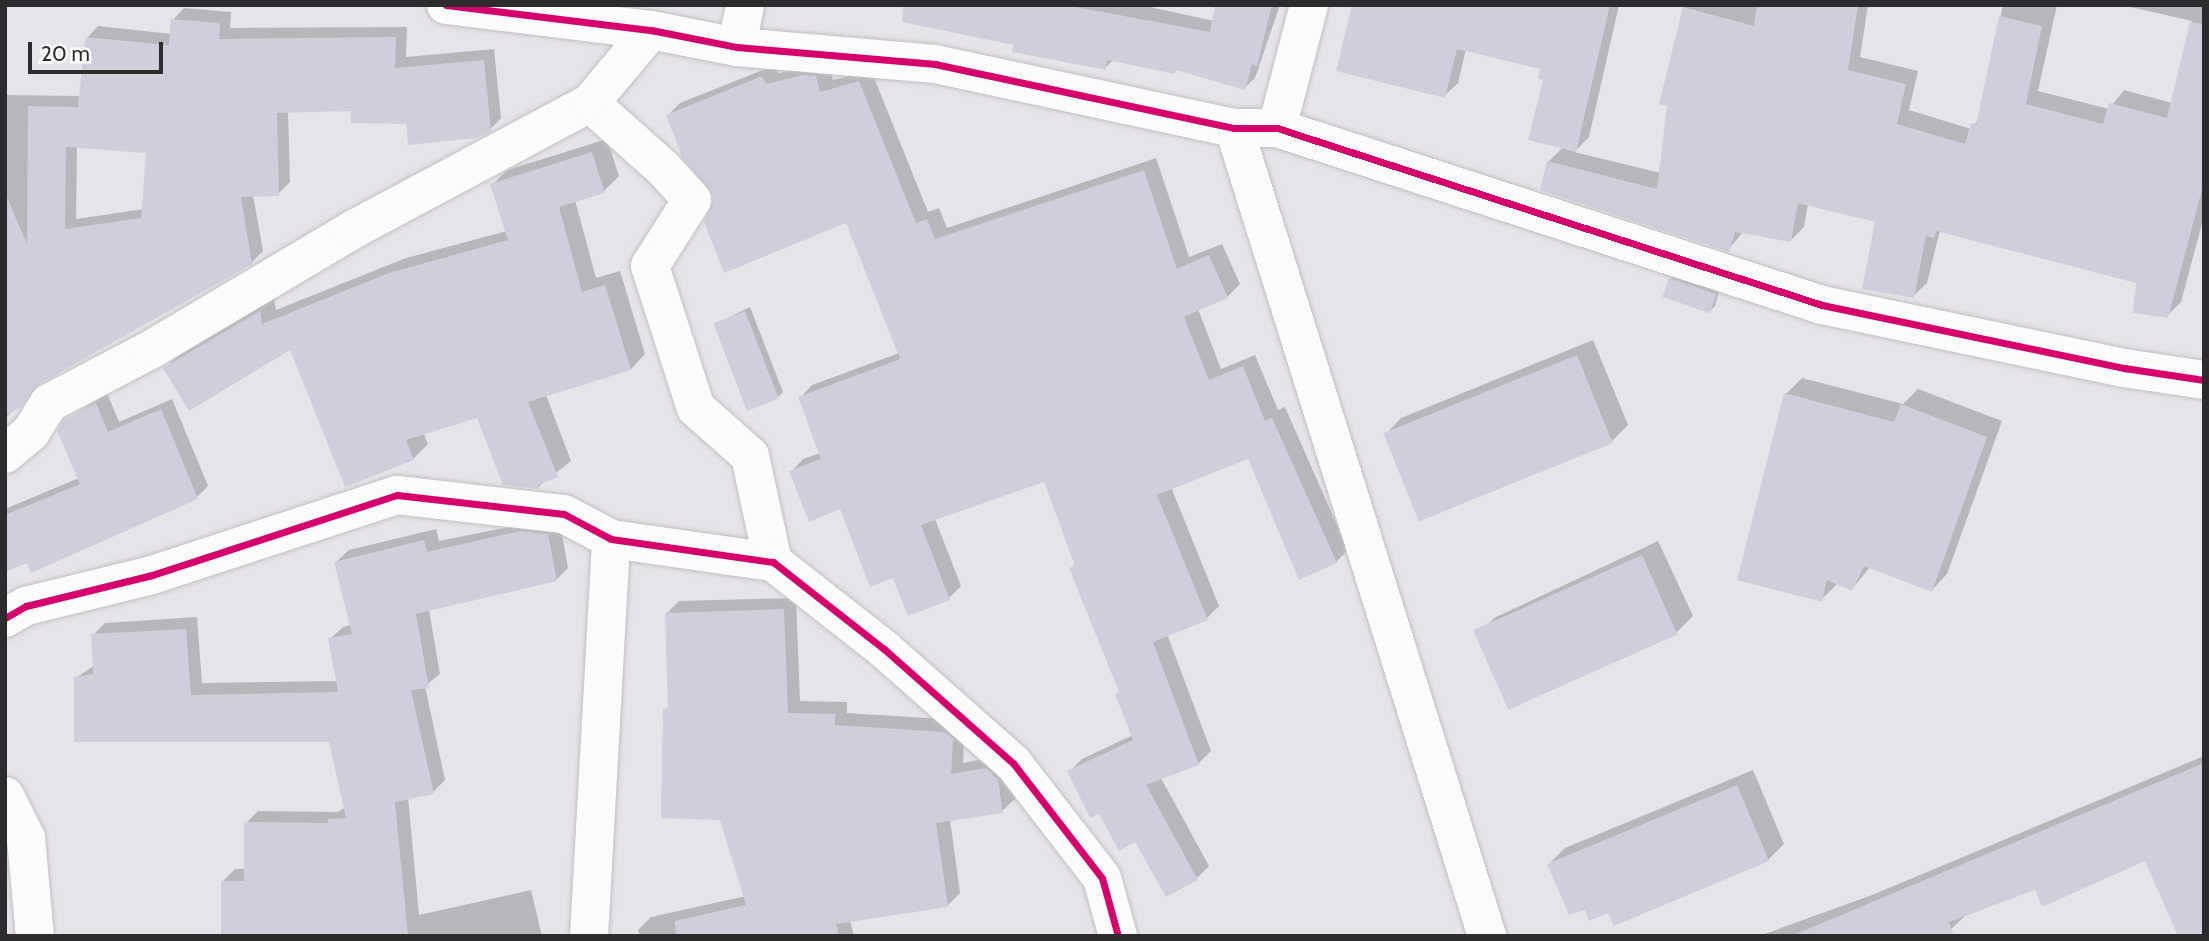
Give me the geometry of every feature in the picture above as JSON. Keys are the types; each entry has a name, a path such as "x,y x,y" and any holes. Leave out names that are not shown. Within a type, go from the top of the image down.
{"street":[{"path":"446,5 651,30 737,47 934,64 1234,128 1277,128 1822,305 2124,368 2204,380"},
{"path":"737,47 745,5"},
{"path":"1277,128 1310,5"},
{"path":"5,454 31,432 49,403 152,349 354,229 590,103 651,30"},
{"path":"590,103 663,168 692,200 650,266 696,408 750,456 773,562"},
{"path":"1234,128 1487,936"},
{"path":"5,618 26,606 164,572 397,495 564,514 611,538 773,562 884,649 1013,763 1102,878 1118,936"},
{"path":"589,936 611,538"},
{"path":"5,796 26,838 35,936"}],"building":[{"path":"903,5 1065,5 1210,32 1215,5 1272,5 1257,66 1252,64 1245,90 1176,70 1175,74 1107,60 1106,70 1012,52 1013,45 902,22"},
{"path":"1352,5 1610,5 1576,152 1528,140 1543,80 1538,79 1540,69 1457,49 1445,98 1336,71"},
{"path":"1757,5 1858,5 1848,70 1906,84 1897,124 1965,144 1971,123 1976,125 1999,16 2042,26 2026,104 2103,124 2109,103 2167,118 2190,22 2204,24 2204,182 2168,318 2133,313 2136,283 1936,231 1934,238 1926,236 1914,298 1862,289 1875,222 1798,203 1791,242 1735,232 1729,252 1540,190 1547,161 1657,189 1667,106 1659,104 1683,7 1754,26"},
{"path":"171,19 220,23 219,39 396,37 395,68 484,60 491,131 477,138 408,145 406,124 351,123 351,111 277,113 279,196 241,197 252,264 39,384 21,407 5,416 5,193 27,244 28,106 78,107 85,37 169,45","holes":["66,147 146,153 141,218 65,229"]},
{"path":"803,75 816,76 820,92 859,81 916,223 927,219 935,239 1144,170 1177,269 1209,255 1228,298 1184,317 1209,380 1243,366 1265,421 1272,418 1337,563 1299,580 1248,459 1157,495 1208,620 1153,642 1199,765 1146,785 1198,880 1166,897 1135,842 1119,851 1099,814 1090,818 1067,771 1133,740 1115,694 1119,692 1069,568 1075,566 1044,482 921,525 950,600 908,616 893,578 870,587 840,509 809,522 789,471 821,459 798,397 900,359 846,223 724,273 704,222 714,197 682,157 666,115 762,76 766,84"},
{"path":"592,152 605,193 559,207 582,292 605,285 631,370 528,402 558,477 538,485 539,489 503,485 477,418 406,440 414,460 345,487 290,350 189,411 163,368 260,311 262,324 389,273 508,240 490,184"},
{"path":"1669,278 1716,294 1710,313 1662,297"},
{"path":"745,311 779,399 747,411 713,323"},
{"path":"1577,355 1613,443 1419,521 1383,433"},
{"path":"1784,393 1894,422 1901,404 1987,437 1932,592 1864,566 1852,591 1827,580 1822,602 1737,580"},
{"path":"96,403 108,432 161,409 198,499 31,573 27,563 5,572 5,515 80,484 57,431 64,420"},
{"path":"520,531 548,534 557,581 416,614 429,688 411,690 434,794 395,802 408,936 221,936 221,881 244,881 244,822 328,823 328,819 346,818 329,742 74,742 74,677 93,674 91,634 186,629 191,695 338,692 328,638 352,634 334,562 424,540 427,552"},
{"path":"1642,555 1677,634 1508,710 1473,630"},
{"path":"784,609 788,713 835,714 835,725 945,732 953,739 951,774 986,768 998,780 1003,813 936,823 948,907 836,924 839,936 676,936 675,921 746,905 720,820 661,818 663,709 668,709 665,613"},
{"path":"2204,763 2204,936 2178,936 2145,861 2042,907 2035,890 1949,922 1954,936 1791,936"},
{"path":"1737,785 1769,861 1614,926 1608,913 1589,921 1585,910 1569,915 1547,864"}],"cycle path":[{"path":"446,5 651,30 737,47 935,64 1234,128 1277,128 1822,305 2124,368 2204,380"},
{"path":"5,618 26,606 152,575 397,495 564,514 611,539 773,562 884,649 1013,763 1102,878 1118,936"}]}
